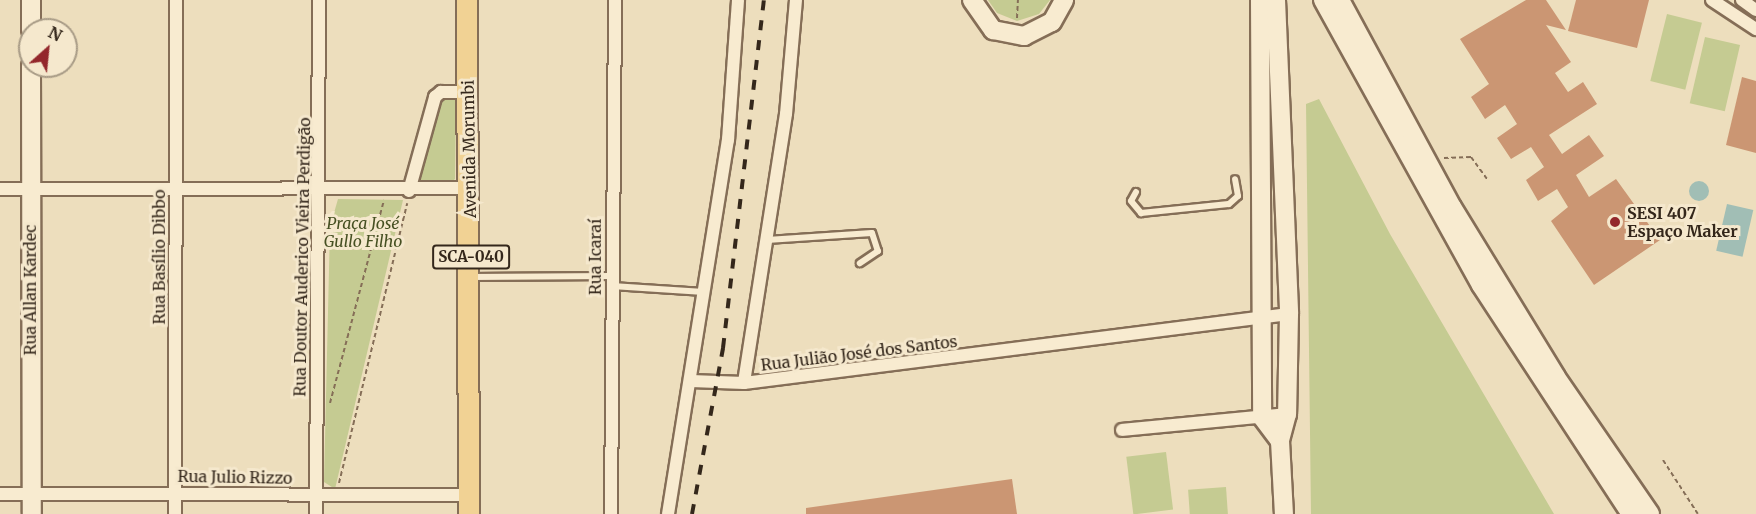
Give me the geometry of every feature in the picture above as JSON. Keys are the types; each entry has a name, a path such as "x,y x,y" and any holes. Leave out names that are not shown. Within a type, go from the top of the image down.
{"main road":[{"name":"Avenida Morumbi","path":"467,0 467,92 471,188 469,505"}],"street":[{"path":"31,0 31,18"},
{"name":"Rua Basílio Dibbo","path":"175,514 176,0"},
{"name":"Rua Doutor Auderico Vieira Perdigão","path":"316,514 320,192 319,0"},
{"name":"Rua Icaraí","path":"610,514 615,0"},
{"path":"668,514 706,293 728,140 738,0"},
{"name":"Rua Julião José dos Santos","path":"796,0 786,114 744,383 1259,320 1289,314"},
{"path":"1260,0 1259,320 1262,417 1280,441"},
{"path":"1276,0 1289,314 1287,414 1280,441 1284,514"},
{"path":"1323,0 1480,285 1631,514"},
{"path":"1340,0 1452,207 1556,377 1650,514"},
{"path":"1712,0 1756,29"},
{"path":"1742,0 1756,10"},
{"path":"971,1 981,20 1008,36 1039,32 1067,3"},
{"name":"Rua Allan Kardec","path":"31,78 32,514"},
{"path":"410,191 435,97 441,92 467,92"},
{"path":"0,189 320,192 471,188"},
{"path":"691,381 744,383"},
{"path":"1122,430 1287,414"},
{"name":"Rua Julio Rizzo","path":"0,494 175,492 337,494 469,505"}],"lane":[{"path":"1136,192 1131,201 1141,213 1229,204 1238,196 1235,179"},
{"path":"766,240 872,233 878,251 860,263"},
{"path":"471,277 611,281 706,293"}],"path":[{"path":"1017,21 1018,0"},
{"path":"1440,158 1471,157 1488,180"},
{"path":"328,408 386,191"},
{"path":"337,494 410,191"},
{"path":"1663,460 1698,514"}],"green space":[{"path":"988,0 1050,0 1039,14 1017,21 997,13"},
{"path":"1667,14 1702,23 1685,90 1650,81"},
{"path":"1705,37 1740,45 1725,111 1690,103"},
{"path":"442,99 456,99 455,179 449,185 415,184"},
{"path":"1319,99 1390,234 1554,514 1311,514 1306,104"},
{"name":"Praça José Gullo Filho","path":"338,199 403,200 335,489 324,482 330,227"},
{"path":"1166,452 1173,510 1133,514 1126,457"},
{"path":"1226,487 1228,514 1190,514 1188,490"}],"water":[{"path":"1695,181 1703,181 1709,187 1709,195 1703,201 1695,201 1689,195 1689,187"},
{"path":"1727,204 1753,210 1743,257 1716,251"}],"building":[{"path":"1526,0 1546,0 1566,30 1546,25 1571,62 1555,73 1568,92 1583,82 1597,104 1549,135 1562,154 1589,135 1604,156 1576,175 1589,197 1616,179 1660,240 1594,285 1551,221 1568,207 1557,189 1538,201 1526,180 1544,167 1531,147 1511,159 1497,138 1517,124 1505,105 1485,119 1471,97 1489,84 1460,39"},
{"path":"1576,0 1649,0 1637,48 1568,31"},
{"path":"1742,77 1756,81 1756,153 1726,145"},
{"path":"1012,479 1017,514 806,514 806,508"}],"railway":[{"path":"692,514 723,348 764,0"}],"place":[{"name":"SESI 407 Espaço Maker","path":"1615,222"}]}
